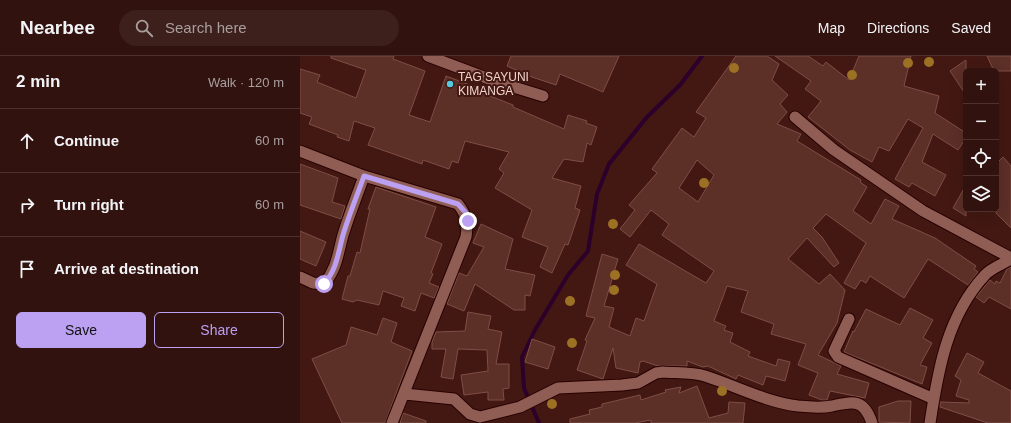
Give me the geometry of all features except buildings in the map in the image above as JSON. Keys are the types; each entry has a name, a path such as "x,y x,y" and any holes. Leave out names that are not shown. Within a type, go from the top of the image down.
{"street":[{"path":"428,56 497,82 543,96"},
{"path":"795,117 834,150 923,212 1011,259"},
{"path":"300,151 364,176 458,204 466,213 468,221 466,237 405,394 392,423"},
{"path":"300,277 312,282 324,284 331,276 337,262 343,235 364,176"},
{"path":"930,423 949,331 964,302 985,274 1011,259"},
{"path":"848,319 834,350 838,357 934,399"},
{"path":"405,394 454,399 470,414 480,417 520,407 558,388 638,383 656,373 693,374 705,376 759,395 798,406 825,406 852,402 864,407 872,423"}],"waterway":[{"path":"539,423 524,388 522,357 535,330 568,275 588,251 597,194 609,164 647,117 680,85 702,56"}],"place":[{"name":"TAG SAYUNI KIMANGA","path":"450,84"}],"route":[{"path":"324,284 331,276 337,262 343,235 364,176 458,204 466,213 468,221"}]}
